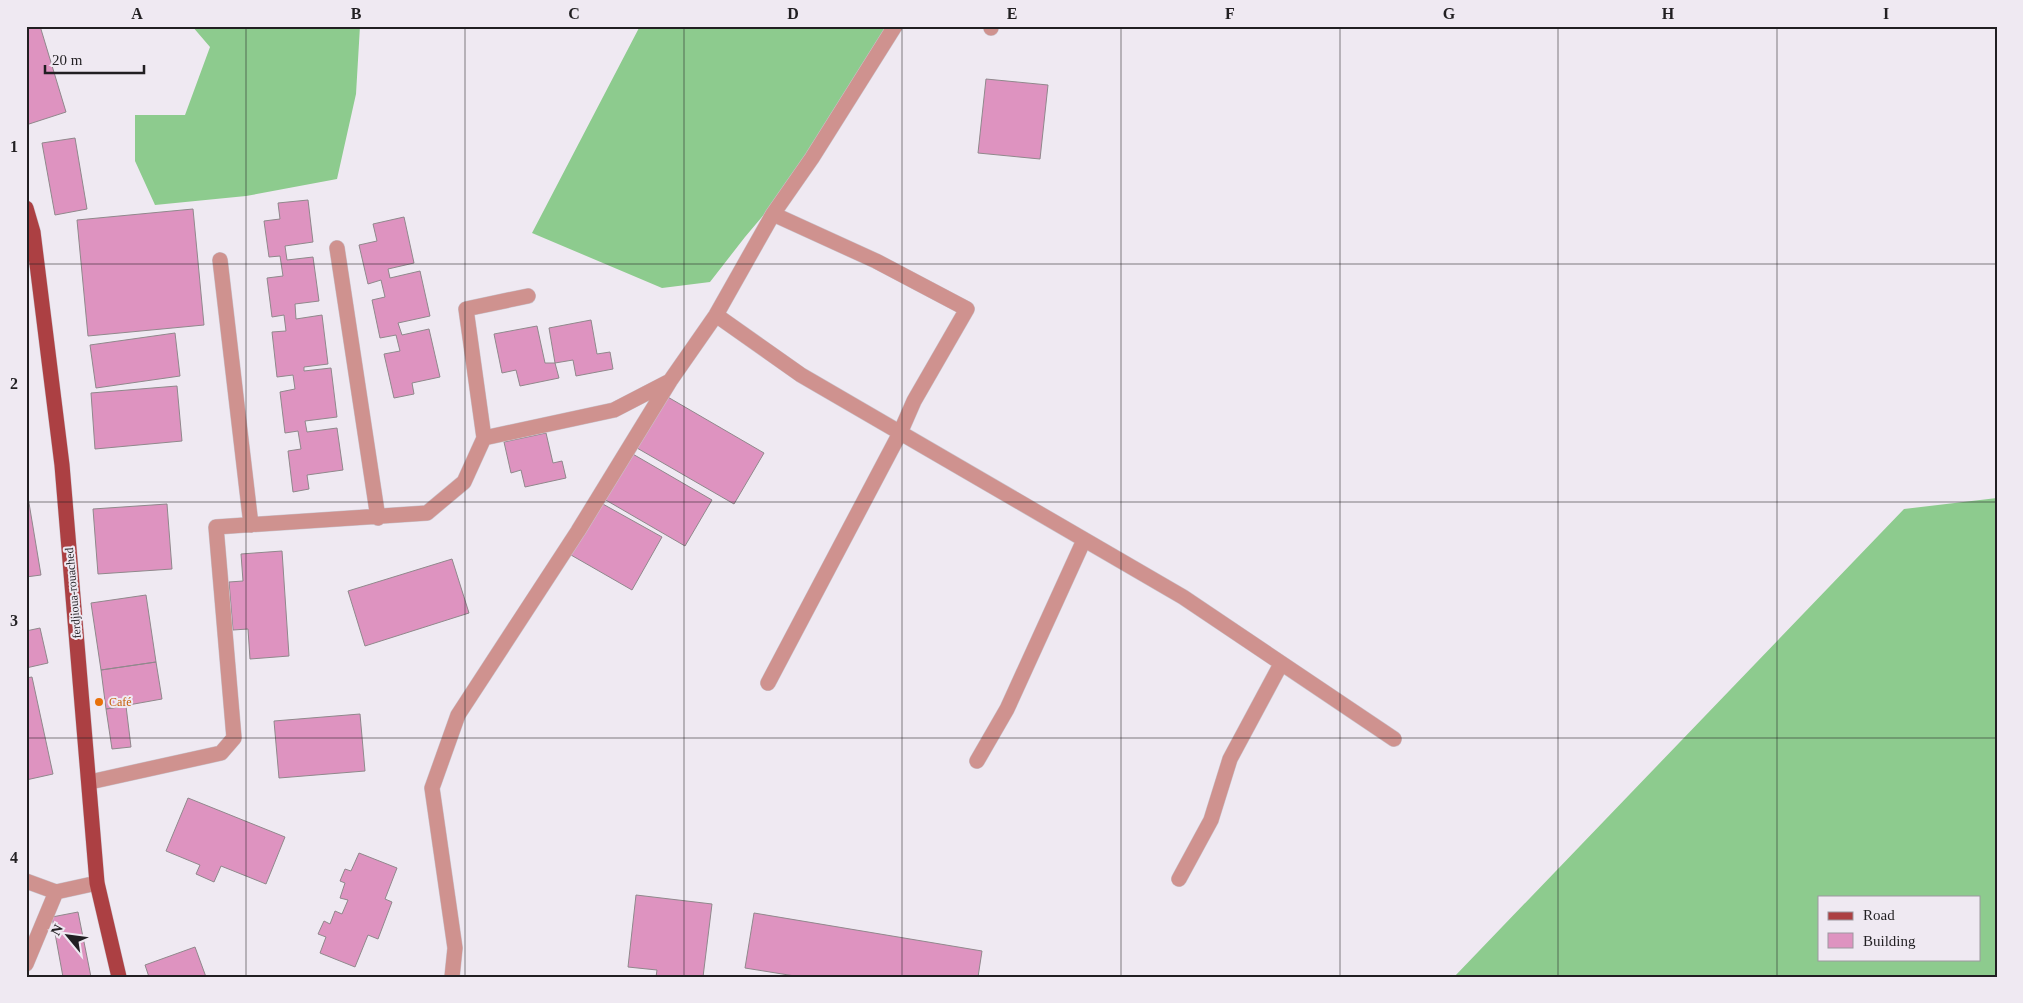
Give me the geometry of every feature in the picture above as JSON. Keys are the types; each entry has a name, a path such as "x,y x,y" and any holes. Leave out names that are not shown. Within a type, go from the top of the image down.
{"main road":[{"name":"ferdjioua-rouached","path":"26,208 33,232 62,465 97,883 120,977"}],"street":[{"path":"452,977 455,948 432,788 458,714 578,531 670,381 716,315 773,214 812,158 895,26"},
{"path":"768,683 900,433 914,401 967,309 876,261 773,214"},
{"path":"337,248 378,518"},
{"path":"220,260 251,525"},
{"path":"90,782 221,753 234,738 216,527 378,518 427,513 464,482 484,438 466,309 528,296"},
{"path":"716,315 801,375 1183,597 1394,739"},
{"path":"484,438 614,410 670,381"},
{"path":"977,761 1007,709 1084,540"},
{"path":"1179,879 1211,820 1230,759 1280,664"},
{"path":"26,881 56,892 97,883"},
{"path":"26,964 56,892"}],"green space":[{"path":"192,26 360,26 356,94 337,179 246,196 155,205 135,161 135,115 185,115 210,47"},
{"path":"640,26 894,26 812,158 745,237 710,282 662,288 532,233"},
{"path":"1997,498 1997,977 1454,977 1904,509"}],"building":[{"path":"26,26 40,26 66,112 26,125"},
{"path":"986,79 1048,85 1040,159 978,153"},
{"path":"75,138 87,209 55,215 42,143"},
{"path":"308,200 313,242 285,246 287,260 313,257 319,301 295,304 296,319 322,315 328,364 304,367 304,371 331,368 337,417 305,421 307,432 337,428 343,470 307,475 309,489 293,492 288,451 301,449 298,431 285,433 280,392 295,389 293,375 277,377 272,332 286,331 284,315 272,317 267,278 283,276 280,256 269,257 264,221 280,219 278,203"},
{"path":"193,209 204,325 88,336 77,220"},
{"path":"404,217 414,263 388,269 390,278 420,271 430,316 398,323 402,335 429,329 440,377 412,383 414,394 394,398 384,354 400,351 396,335 380,338 372,300 385,297 381,280 368,284 359,245 377,241 373,224"},
{"path":"591,320 597,354 610,352 613,369 576,376 573,360 555,363 549,328"},
{"path":"537,326 545,363 555,363 559,378 520,386 516,370 502,373 494,334"},
{"path":"175,333 180,376 96,388 90,345"},
{"path":"177,386 182,441 95,449 91,393"},
{"path":"666,396 764,453 734,504 637,448"},
{"path":"546,433 553,463 562,461 566,478 525,487 521,470 511,473 504,442"},
{"path":"631,453 712,500 685,546 604,499"},
{"path":"26,497 28,497 41,575 26,577"},
{"path":"601,503 662,537 632,590 571,555"},
{"path":"167,504 172,569 98,574 93,509"},
{"path":"282,551 289,656 250,659 248,629 233,630 229,582 243,581 241,554"},
{"path":"452,559 469,613 365,646 348,591"},
{"path":"146,595 156,662 101,670 91,603"},
{"path":"40,628 48,663 26,668 26,631"},
{"path":"156,662 162,699 106,709 101,670"},
{"path":"32,677 53,774 26,780 26,678"},
{"path":"126,706 131,747 112,749 106,709"},
{"path":"360,714 365,771 279,778 274,721"},
{"path":"188,798 285,837 266,884 221,866 214,882 196,874 200,865 166,851"},
{"path":"359,853 397,868 385,899 392,902 378,939 368,935 355,967 320,953 326,937 318,934 324,921 330,924 335,911 342,914 348,900 340,898 345,883 340,881 345,869 351,871"},
{"path":"636,895 712,904 703,977 656,977 657,970 628,967"},
{"path":"78,912 91,977 63,977 52,917"},
{"path":"754,913 982,951 978,977 801,977 745,968"},
{"path":"195,947 206,977 149,977 145,965"}],"place":[{"name":"Café","path":"99,702"}]}
